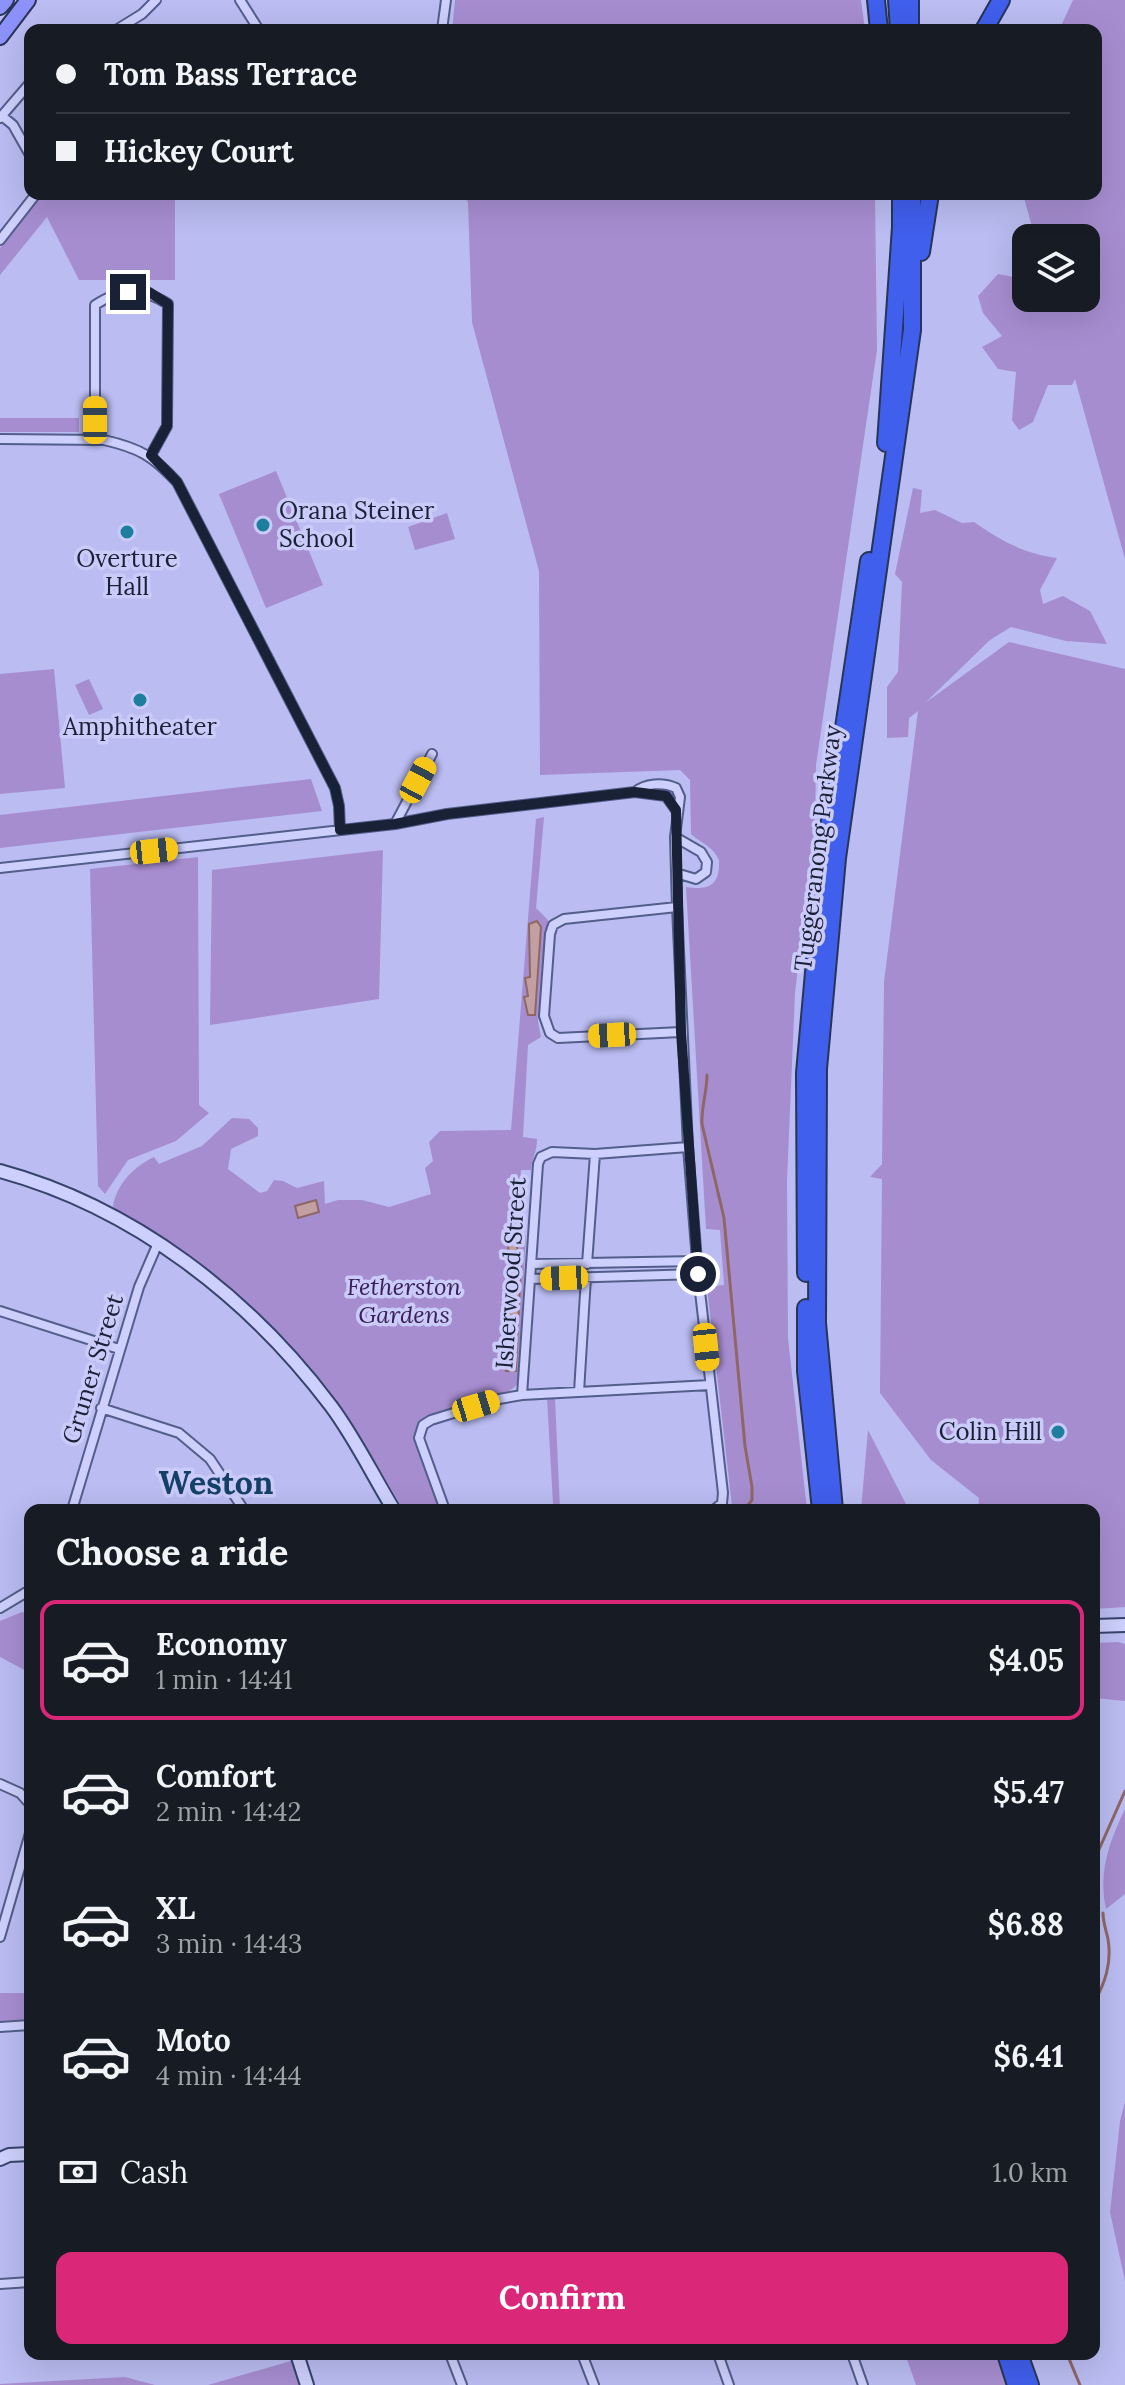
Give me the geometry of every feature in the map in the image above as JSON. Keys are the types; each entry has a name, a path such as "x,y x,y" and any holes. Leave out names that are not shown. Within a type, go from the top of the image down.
{"highway":[{"path":"876,0 878,24"},
{"path":"897,0 899,24"},
{"path":"910,0 910,24"},
{"path":"987,24 1001,0"},
{"name":"Tuggeranong Parkway","path":"820,1504 806,1371 805,1073 824,861 886,440 901,227 899,200"},
{"name":"Tuggeranong Parkway","path":"833,1504 817,1323 818,1069 837,858 912,330 912,200"},
{"path":"912,330 929,200"},
{"path":"1008,2360 1016,2385"},
{"path":"1021,2360 1030,2385"}],"main road":[{"path":"0,7 6,0"},
{"path":"0,37 28,0"},
{"path":"0,1171 25,1178 100,1210 158,1243 224,1290 271,1336 332,1407 390,1504"},
{"path":"1100,1626 1125,1625"},
{"path":"3,2155 24,2154"},
{"path":"299,2360 307,2385"}],"street":[{"path":"240,0 255,24"},
{"path":"443,24 446,0"},
{"path":"124,24 153,2"},
{"path":"24,90 1,117 13,125 24,144"},
{"path":"0,240 31,200"},
{"path":"95,440 95,305 115,292 149,292 168,304 167,426 151,455"},
{"path":"0,439 119,443 151,455 177,482 335,788 340,830"},
{"path":"395,824 432,754"},
{"path":"0,868 395,824 447,814 635,792 659,784 676,788 680,797 675,837 688,1147 698,1274 723,1498 721,1504"},
{"path":"675,837 701,852 707,862 706,872 699,878 692,879 676,873"},
{"path":"677,907 564,919 553,925 544,1016 550,1033 558,1038 681,1032"},
{"name":"Isherwood Street","path":"522,1395 538,1164 541,1157 552,1152 595,1154 688,1147"},
{"path":"587,1264 595,1154"},
{"name":"Gruner Street","path":"74,1504 139,1287 158,1243"},
{"path":"531,1264 697,1261"},
{"path":"530,1279 698,1274"},
{"path":"579,1392 586,1277"},
{"path":"0,1311 119,1349"},
{"path":"443,1504 419,1438 423,1425 499,1399 522,1395 710,1385"},
{"path":"101,1408 179,1433 210,1459 240,1504"},
{"path":"0,1608 24,1594"},
{"path":"0,1784 24,1797"},
{"path":"0,1937 24,1854"},
{"path":"0,2027 24,2025"},
{"path":"0,2284 24,2282"},
{"path":"452,2360 462,2385"},
{"path":"584,2360 594,2385"},
{"path":"720,2360 729,2385"},
{"path":"854,2360 863,2385"}],"green space":[{"path":"455,0 861,0 864,24 453,24"},
{"path":"1073,0 1125,0 1125,559 1075,379 1072,385 1048,385 1033,422 1019,430 1012,420 1016,372 998,369 982,347 1002,336 983,313 978,296 998,274 1012,277 1012,312 1100,312 1100,224 1031,224 1025,200 1102,200 1102,24 1062,24"},
{"path":"37,200 175,200 175,280 79,280 47,217 0,275 0,248"},
{"path":"467,200 875,200 877,350 816,765 815,824 795,993 787,1181 788,1338 806,1504 732,1504 707,1287 724,1285 720,1230 706,1229 686,887 704,888 713,883 718,874 719,860 711,849 691,834 690,780 680,770 540,775 539,571 472,322"},
{"path":"0,418 79,418 79,432 0,432"},
{"path":"276,471 323,585 266,608 219,494"},
{"path":"913,488 922,490 920,513 935,510 962,523 974,522 1013,545 1057,558 1040,590 1043,604 1063,596 1090,611 1107,644 1066,641 1011,627 990,640 925,703 1009,642 1125,669 1125,1607 1100,1609 1100,1504 978,1504 979,1498 931,1460 880,1393 882,1179 870,1177 882,1164 884,982 918,711 909,718 908,737 887,738 887,687 898,672 902,582 895,574"},
{"path":"447,513 455,539 415,550 408,527"},
{"path":"54,669 65,788 0,794 0,674"},
{"path":"89,679 103,709 89,715 75,685"},
{"path":"311,779 322,811 0,848 0,815"},
{"name":"Fetherston Gardens","path":"544,817 536,908 548,920 538,1022 541,1037 528,1045 523,1137 537,1139 537,1143 531,1170 521,1170 516,1233 526,1235 518,1383 490,1399 428,1417 422,1422 416,1441 439,1504 400,1504 350,1422 279,1333 195,1259 113,1206 123,1183 140,1165 154,1157 159,1164 202,1146 232,1118 249,1119 258,1128 258,1136 231,1149 228,1169 260,1193 267,1191 274,1180 297,1188 324,1181 325,1204 338,1200 362,1200 389,1207 431,1194 425,1168 433,1161 429,1142 440,1131 511,1130 536,819"},
{"path":"383,850 379,999 210,1025 212,870"},
{"path":"198,857 199,1105 209,1113 176,1141 128,1160 105,1194 98,1186 90,869"},
{"path":"547,1398 555,1398 560,1504 553,1504"},
{"path":"868,1430 906,1504 862,1504"},
{"path":"24,1612 24,1670 0,1657 0,1621"},
{"path":"1100,1643 1125,1644 1125,1701 1100,1699"},
{"path":"1125,1809 1125,1894 1106,1909 1103,1883 1106,1858"},
{"path":"0,1993 24,1993 24,2020 0,2021"},
{"path":"1125,2102 1125,2281 1110,2212"},
{"path":"294,2360 301,2385 208,2385"},
{"path":"907,2360 1009,2360 1017,2385 916,2385"},
{"path":"125,2377 155,2385 0,2385 0,2384"}],"shaded area":[{"path":"537,921 541,927 535,1015 528,1015 524,997 528,996 525,978 530,977 529,924"},
{"path":"316,1200 319,1212 298,1218 295,1206"},
{"path":"514,1239 521,1259 516,1371 506,1371 500,1345 507,1343 505,1329 511,1328 506,1286 510,1285 508,1241"}],"waterway":[{"path":"707,1075 702,1124 724,1218 745,1446 752,1487 752,1500 749,1504"},
{"path":"1100,1847 1125,1791"},
{"path":"1100,1989 1108,1965 1109,1948 1103,1913"},
{"path":"1070,2360 1080,2385"}],"place":[{"name":"Orana Steiner School","path":"263,525"},
{"name":"Overture Hall","path":"127,532"},
{"name":"Amphitheater","path":"140,700"},
{"name":"Colin Hill","path":"1058,1432"}],"district":[{"name":"Weston","path":"216,1483"}],"route":[{"path":"128,292 149,292 168,304 167,426 151,455 177,482 307,730 335,788 340,830 635,792 666,796 676,810 681,1032 698,1274"}]}
